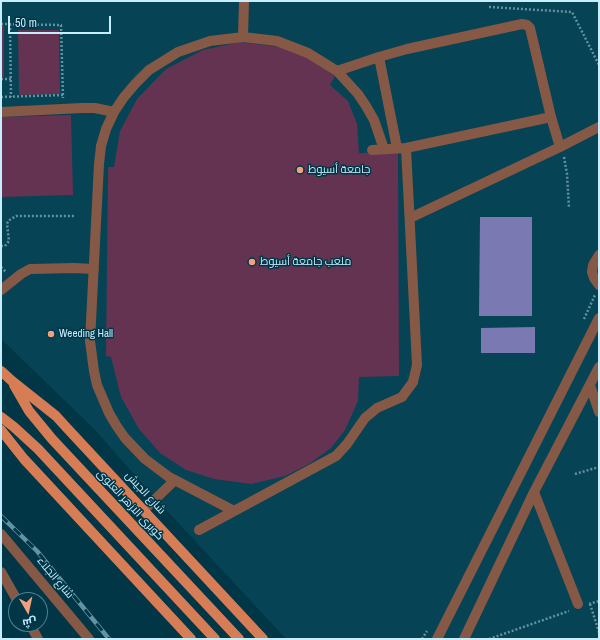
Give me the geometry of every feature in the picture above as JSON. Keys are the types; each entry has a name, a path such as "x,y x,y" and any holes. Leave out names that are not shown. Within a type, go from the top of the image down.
{"main road":[{"name":"شارع الجيش","path":"1,371 56,416 263,639"},
{"name":"كوبرى الازهر العلوى","path":"12,381 29,411 52,438 239,639"},
{"path":"1,417 38,449 215,639"},
{"path":"1,430 24,459 191,639"}],"street":[{"path":"243,37 244,1"},
{"path":"337,71 379,56 518,25 527,25 530,28 551,117 560,147"},
{"path":"234,511 157,469 134,449 116,425 102,399 94,371 91,349 99,164 101,146 106,129 114,112 124,97 149,70 178,52 210,41 243,37 277,41 308,52 337,71 358,94 366,106 380,134 384,149"},
{"path":"199,530 336,456 347,444 361,422 369,414 377,408 402,396 414,382 417,365 410,218 402,148 379,56"},
{"path":"1,112 95,108 114,112"},
{"path":"372,150 402,148 551,117"},
{"path":"410,218 599,127"},
{"path":"599,255 593,265 592,272 599,285"},
{"path":"1,290 21,274 30,269 94,269"},
{"path":"437,639 599,318"},
{"path":"464,639 534,492 599,367"},
{"path":"590,385 599,412"},
{"path":"144,510 175,480"},
{"path":"534,492 578,607"},
{"name":"شارع الجلاء","path":"1,534 89,639"},
{"path":"1,572 12,592"}],"path":[{"path":"489,8 572,12 599,65"},
{"path":"1,24 61,25 63,96 1,97"},
{"path":"10,24 11,97"},
{"path":"1,79 11,79"},
{"path":"560,147 567,167 569,208"},
{"path":"1,246 8,244 9,239 7,224 10,218 16,216 75,216"},
{"path":"575,474 599,466"},
{"path":"489,639 599,601"},
{"path":"590,604 599,632"}],"shaded area":[{"name":"جامعة أسيوط","path":"1,1 599,1 599,639 286,639 156,499 94,429 1,339"},
{"path":"1,26 4,26 4,77 1,77"},
{"path":"18,30 59,30 60,94 19,95"},
{"name":"ملعب جامعة أسيوط","path":"240,42 281,47 309,58 335,76 330,85 348,101 357,124 359,153 398,152 399,376 359,377 358,401 345,430 331,448 309,464 285,476 251,484 214,479 186,470 160,453 139,429 121,397 111,357 106,356 108,167 114,167 120,131 137,99 166,69 203,50"},
{"path":"71,115 73,195 1,197 1,117"}],"water":[{"path":"480,217 532,217 532,316 479,316"},
{"path":"535,327 535,353 481,353 481,328"}],"railway":[{"path":"1,516 37,551 109,639"}],"place":[{"name":"جامعة أسيوط","path":"300,170"},
{"name":"ملعب جامعة أسيوط","path":"252,262"},
{"name":"Weeding Hall","path":"51,334"}]}
